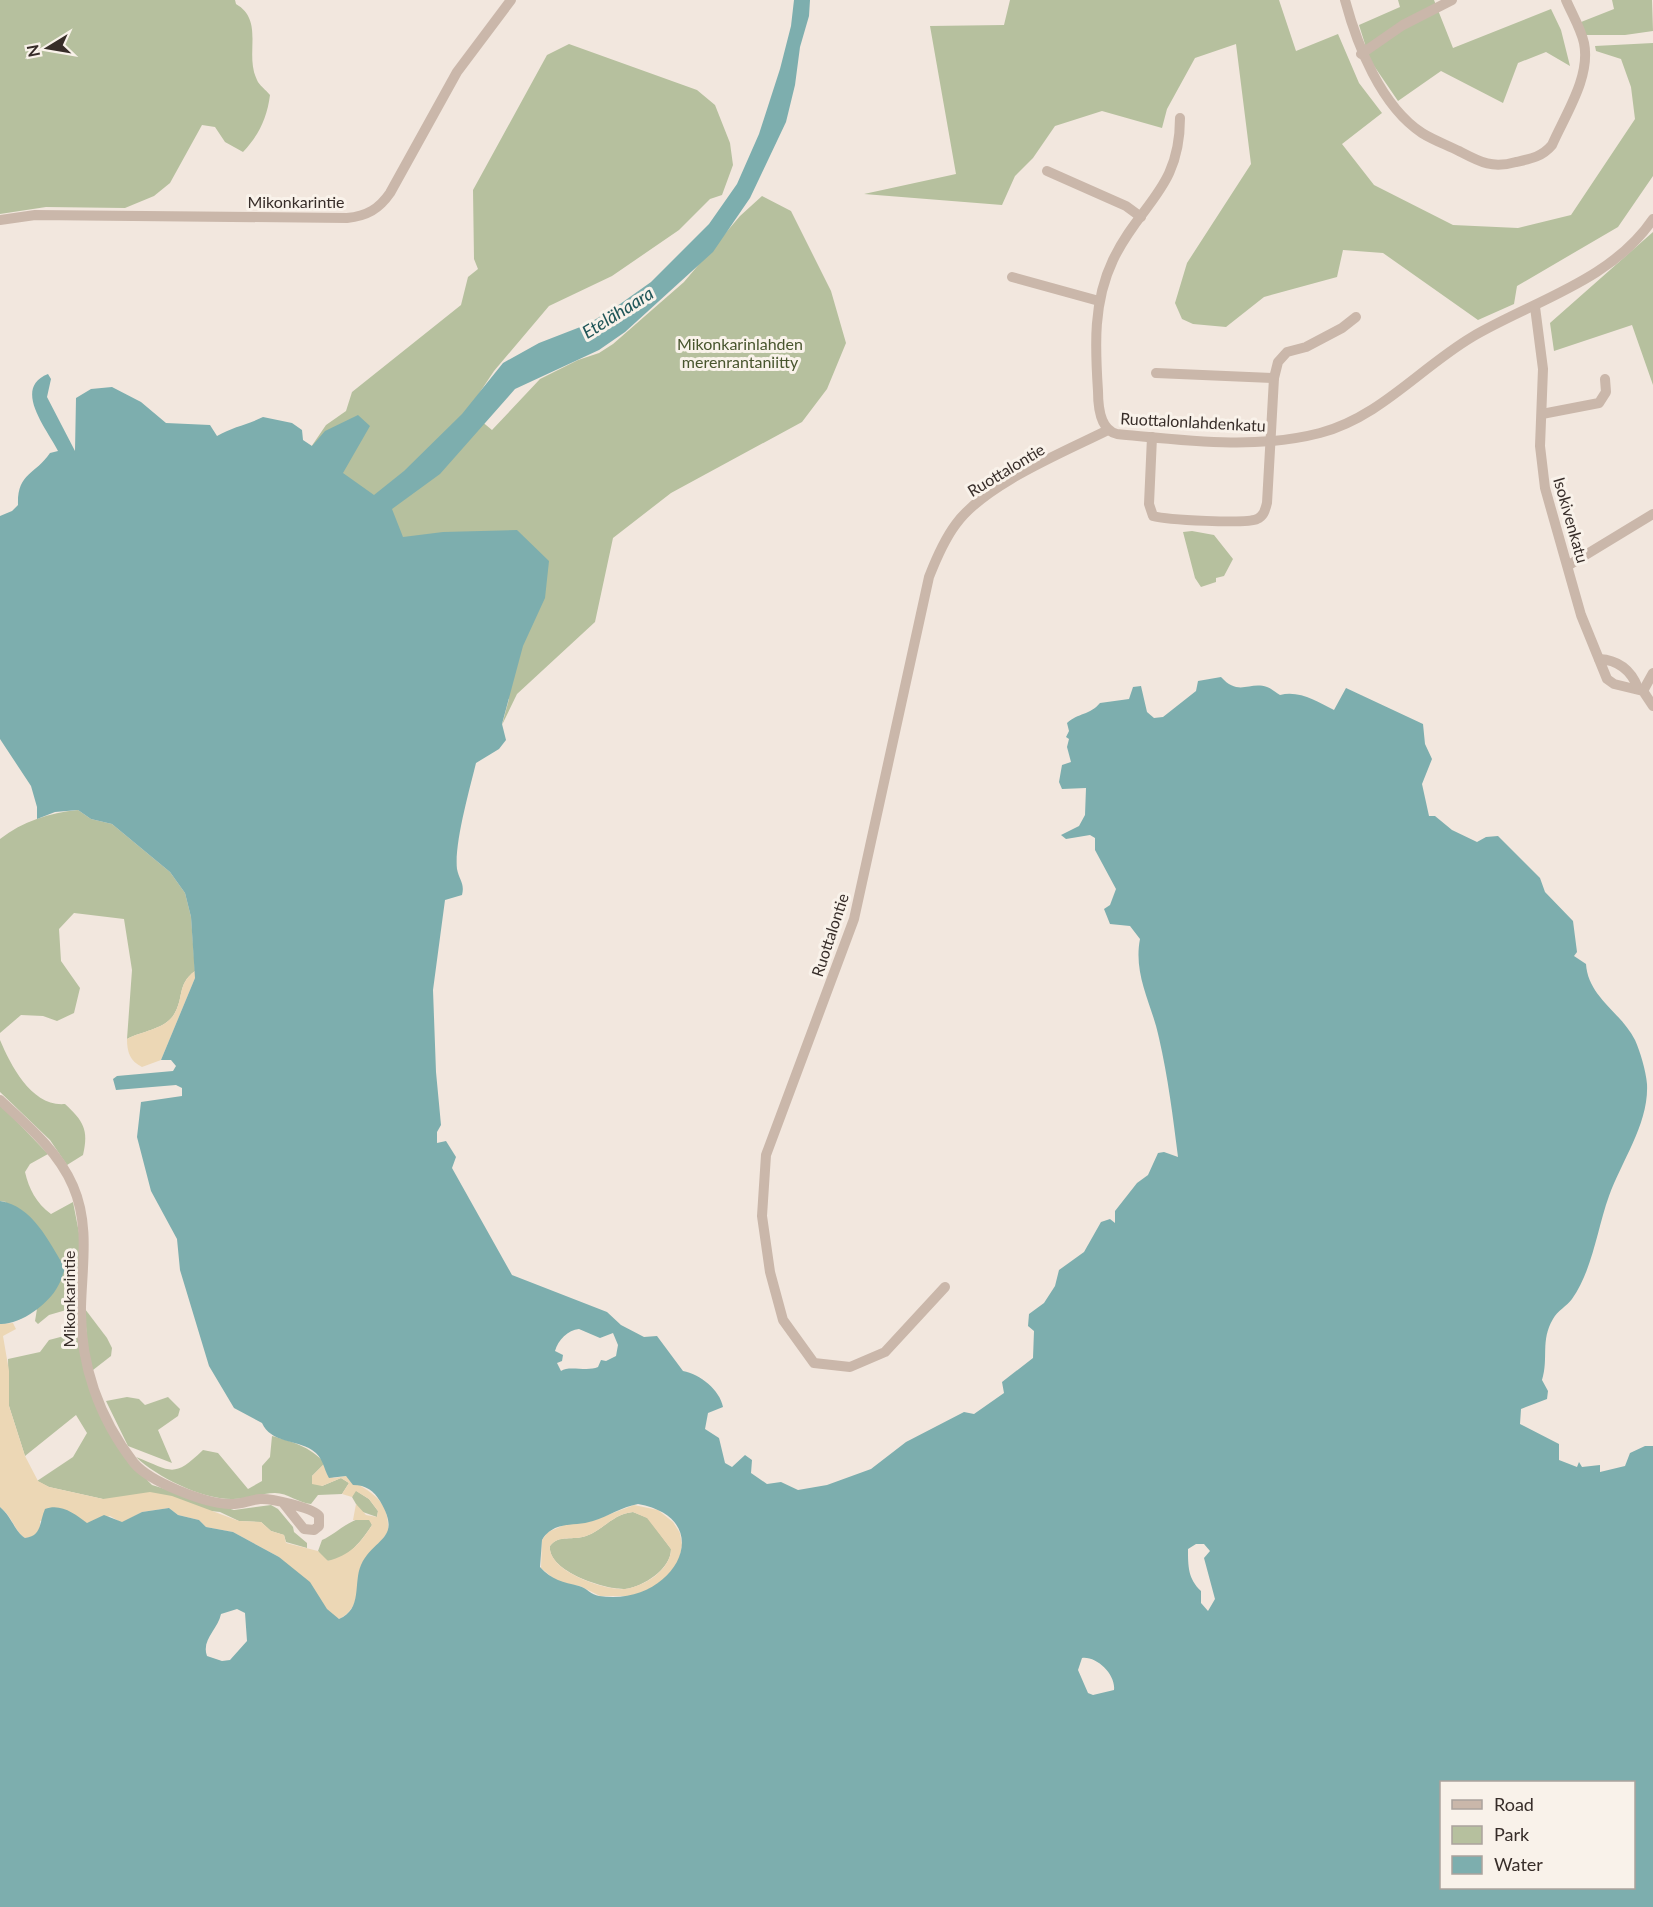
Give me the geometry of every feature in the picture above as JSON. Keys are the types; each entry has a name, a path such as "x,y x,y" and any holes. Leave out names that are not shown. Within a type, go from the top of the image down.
{"street":[{"name":"Mikonkarintie","path":"0,220 35,215 347,218 370,212 380,206 390,193 457,72 511,0"},
{"path":"1345,0 1361,54 1398,109 1422,133 1484,164 1502,166 1546,152 1582,77 1586,62 1584,42 1566,0"},
{"path":"1361,54 1403,25 1452,0"},
{"name":"Ruottalonlahdenkatu","path":"1180,118 1180,144 1175,162 1156,197 1113,259 1099,301 1095,349 1098,399 1104,424 1108,430 1117,434 1270,442 1321,433 1353,421 1382,404 1473,336 1535,307 1585,279 1641,235 1653,219"},
{"path":"1047,171 1126,206 1141,217"},
{"path":"1012,277 1099,301"},
{"name":"Isokivenkatu","path":"1535,307 1544,369 1540,446 1545,488 1569,565 1581,615 1602,669 1614,684 1640,689"},
{"path":"1152,437 1151,513 1157,517 1181,519 1240,522 1257,519 1264,512 1274,378 1278,362 1287,352 1315,342 1342,328 1356,317"},
{"path":"1156,373 1274,378"},
{"path":"1542,414 1599,403 1606,392 1605,379"},
{"name":"Ruottalontie","path":"945,1287 885,1352 850,1367 814,1363 783,1320 770,1272 762,1216 766,1155 854,920 927,589 936,560 957,523 984,498 1017,477 1108,430"},
{"path":"1569,565 1653,514"},
{"path":"1599,659 1620,664 1634,678 1653,706"},
{"path":"1640,689 1653,673"},
{"name":"Mikonkarintie","path":"0,1100 57,1158 77,1196 85,1241 81,1306 83,1352 93,1388 108,1421 131,1458 141,1469 156,1479 219,1503 239,1504 260,1499 284,1504"}],"green space":[{"path":"0,0 235,0 250,19 254,70 258,82 270,95 261,126 243,152 225,142 215,127 202,125 170,183 154,196 125,208 46,207 0,214"},
{"path":"1010,0 1279,0 1296,51 1338,34 1359,83 1382,113 1342,144 1374,185 1453,225 1518,228 1571,215 1635,119 1631,87 1621,59 1596,51 1595,46 1653,43 1653,176 1618,227 1517,286 1514,304 1478,320 1383,253 1343,250 1337,277 1264,297 1226,327 1193,324 1182,319 1175,303 1187,263 1251,164 1236,44 1195,58 1167,109 1162,128 1102,111 1055,126 1033,158 1015,176 1002,205 864,194 956,174 930,26 1004,25"},
{"path":"1398,0 1434,0 1453,48 1551,9 1561,30 1570,66 1546,52 1518,63 1503,103 1441,71 1398,101 1370,60 1359,25 1400,7"},
{"path":"1612,0 1652,0 1653,31 1625,35 1580,35 1576,24 1614,9"},
{"name":"Mikonkarinlahden merenrantaniitty","path":"569,44 697,90 715,105 730,143 733,165 722,195 710,199 679,230 612,276 549,306 494,371 468,410 492,430 540,379 578,360 599,353 613,344 684,282 740,216 762,196 791,211 831,291 846,343 827,389 802,422 671,493 613,538 595,622 517,694 502,725 509,699 264,516 326,425 346,411 352,392 461,305 468,277 478,269 474,259 473,190 547,55"},
{"path":"1653,232 1653,385 1632,325 1554,351 1550,323"},
{"path":"1192,531 1214,535 1233,559 1224,576 1216,578 1216,582 1201,587 1195,578 1183,532"},
{"path":"78,810 91,819 112,824 170,872 185,893 191,917 195,971 185,981 177,1009 168,1021 127,1039 132,970 124,919 74,913 59,929 61,961 80,988 74,1013 57,1021 43,1016 21,1015 0,1033 0,839 18,827 37,819"},
{"path":"0,1040 24,1083 42,1099 65,1104 83,1126 85,1146 83,1155 67,1165 50,1140 0,1092"},
{"path":"0,1104 48,1154 30,1164 25,1172 37,1200 51,1214 73,1202 80,1238 90,1391 148,1481 152,1485 234,1510 271,1505 278,1509 293,1527 294,1532 307,1543 307,1548 286,1542 284,1535 271,1531 261,1522 239,1521 220,1512 103,1499 49,1487 37,1481 73,1457 87,1433 76,1415 25,1456 9,1406 8,1359 40,1352 49,1340 68,1335 72,1325 73,1308 49,1315 38,1324 35,1321 37,1309 18,1320 6,1202 0,1201"},
{"path":"85,1309 112,1348 111,1356 93,1370 88,1359"},
{"path":"127,1397 139,1399 145,1405 168,1397 180,1409 178,1416 158,1430 172,1463 128,1446 106,1401"},
{"path":"272,1436 313,1452 325,1463 312,1476 322,1486 341,1478 349,1483 342,1494 318,1495 311,1504 275,1493 238,1499 208,1496 168,1479 136,1457 172,1470 185,1465 203,1450 218,1453 248,1489 262,1481 262,1466 270,1457"},
{"path":"355,1490 369,1499 378,1511 377,1517 360,1511 352,1497"},
{"path":"633,1512 648,1518 671,1549 670,1556 661,1570 640,1585 625,1589 592,1582 567,1571 552,1555 550,1546 554,1542 586,1536 614,1519"},
{"path":"362,1518 370,1520 372,1525 358,1544 338,1559 324,1560 318,1551 322,1540"}],"sand":[{"path":"195,971 195,978 161,1060 142,1067 130,1056 127,1039 158,1027 173,1016 185,981"},
{"path":"13,1323 16,1329 3,1336 9,1371 9,1406 25,1456 38,1481 49,1487 103,1499 150,1492 172,1496 239,1521 261,1522 271,1531 284,1535 286,1543 318,1551 328,1561 354,1548 372,1525 369,1520 353,1520 356,1504 366,1515 377,1517 378,1511 369,1499 356,1491 352,1497 342,1494 349,1483 341,1478 322,1486 312,1484 312,1476 325,1463 327,1475 334,1478 346,1476 376,1497 386,1511 388,1532 370,1555 356,1599 347,1614 339,1619 332,1615 279,1557 233,1532 206,1527 199,1520 178,1515 169,1508 142,1512 122,1523 110,1516 91,1523 40,1521 40,1531 32,1537 25,1538 0,1507 0,1324"},
{"path":"634,1505 658,1510 673,1522 680,1533 682,1545 679,1562 660,1584 634,1596 600,1596 580,1586 559,1583 541,1568 542,1540 548,1532 569,1523 592,1521","holes":["633,1512 647,1518 671,1549 670,1557 661,1570 640,1585 616,1589 592,1583 567,1571 552,1555 550,1546 554,1542 586,1536 626,1513"]}],"water":[{"name":"Etelähaara","path":"794,0 810,0 809,16 800,47 795,85 786,122 750,198 713,252 625,332 599,350 515,389 440,474 392,509 403,537 443,532 517,530 549,561 545,598 523,646 502,724 506,740 499,749 476,763 458,845 457,869 462,884 462,895 445,900 433,990 436,1072 441,1125 437,1132 437,1143 446,1141 456,1157 452,1168 512,1275 607,1312 621,1325 644,1337 657,1336 683,1371 696,1376 714,1389 723,1407 708,1413 705,1429 719,1438 725,1463 732,1467 745,1455 752,1460 751,1473 767,1484 781,1482 798,1490 827,1485 871,1469 906,1442 964,1412 974,1414 1004,1393 1002,1382 1033,1358 1034,1331 1028,1326 1029,1314 1044,1303 1055,1286 1059,1270 1084,1252 1101,1222 1110,1219 1115,1223 1115,1211 1137,1183 1148,1175 1158,1153 1164,1152 1178,1157 1162,1053 1141,977 1140,939 1130,926 1110,924 1104,909 1110,905 1116,889 1095,850 1095,838 1090,835 1066,839 1061,835 1079,826 1085,815 1086,788 1062,789 1059,782 1062,765 1071,762 1067,747 1069,739 1066,737 1069,731 1067,723 1092,710 1100,703 1129,699 1133,687 1141,686 1147,712 1154,718 1163,717 1196,691 1198,681 1221,677 1233,686 1261,686 1270,688 1280,695 1301,695 1334,710 1346,688 1423,724 1425,744 1432,759 1422,784 1429,816 1435,816 1452,830 1477,842 1486,837 1498,836 1540,878 1545,892 1573,921 1577,952 1574,956 1586,964 1593,986 1629,1030 1637,1045 1645,1073 1647,1084 1644,1113 1634,1141 1614,1182 1585,1275 1572,1299 1555,1316 1549,1327 1542,1380 1548,1391 1547,1399 1521,1409 1520,1424 1559,1444 1559,1460 1577,1467 1579,1462 1582,1467 1600,1465 1600,1472 1625,1466 1630,1453 1645,1446 1653,1446 1653,1907 0,1907 0,1507 25,1538 37,1532 45,1509 57,1507 68,1510 87,1523 104,1515 122,1522 142,1512 169,1508 178,1515 199,1520 206,1527 233,1532 279,1557 310,1582 327,1609 339,1619 347,1615 351,1609 361,1565 366,1556 384,1537 389,1524 380,1501 366,1487 353,1485 346,1476 329,1478 321,1460 312,1450 271,1434 262,1423 234,1408 209,1366 180,1270 177,1239 151,1191 137,1137 141,1102 182,1096 182,1088 176,1085 116,1090 113,1079 117,1076 173,1071 176,1066 171,1060 161,1060 195,978 191,917 185,893 170,872 112,824 91,819 78,810 55,812 37,819 37,807 31,786 0,739 0,516 12,511 18,505 20,486 28,475 50,453 58,451 35,410 32,399 33,389 38,380 48,374 51,379 47,397 75,451 76,398 91,389 112,387 141,402 166,423 210,425 217,436 263,417 292,423 302,430 303,440 312,446 325,431 358,415 370,426 343,473 374,495 404,471 462,414 503,363 539,343 588,324 620,304 651,282 709,224 737,184 759,134 791,26","holes":["579,1329 600,1338 613,1333 618,1345 616,1356 606,1361 601,1360 598,1367 561,1371 557,1363 562,1361 563,1355 555,1351 558,1343 571,1331","638,1504 663,1513 677,1526 682,1543 678,1560 666,1576 648,1589 626,1596 599,1596 582,1587 553,1578 540,1567 542,1540 552,1529 593,1521","1196,1544 1204,1544 1210,1551 1204,1558 1215,1599 1208,1611 1201,1603 1201,1591 1191,1577 1188,1549","237,1609 245,1613 247,1641 230,1660 222,1661 207,1656 206,1645 221,1614","1082,1658 1094,1660 1109,1673 1114,1690 1093,1695 1088,1693 1078,1670"]},
{"path":"0,1201 12,1204 31,1218 65,1268 60,1282 48,1300 25,1317 0,1324"}]}
